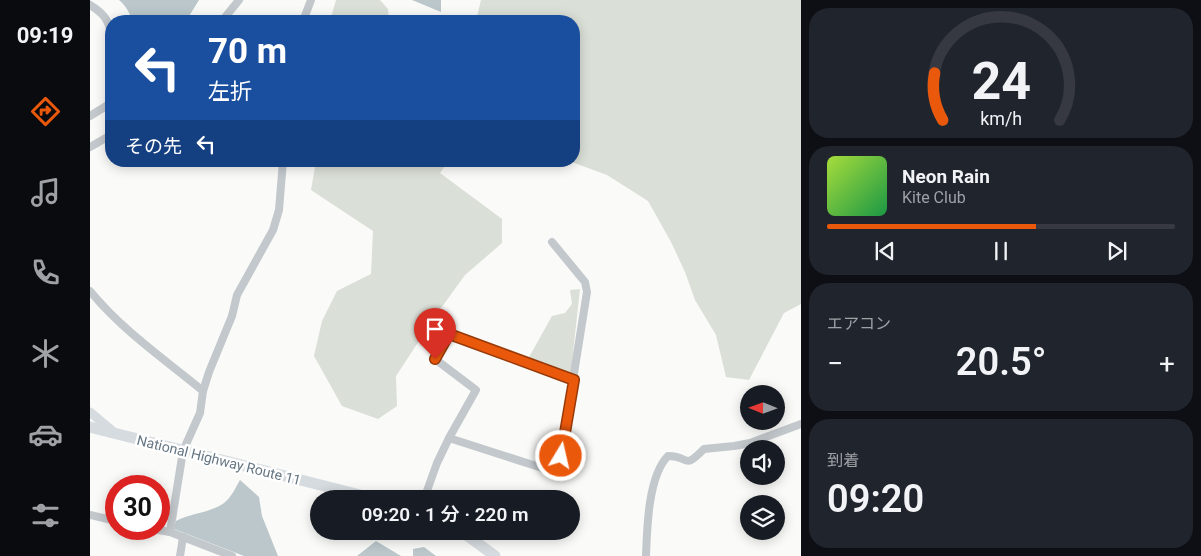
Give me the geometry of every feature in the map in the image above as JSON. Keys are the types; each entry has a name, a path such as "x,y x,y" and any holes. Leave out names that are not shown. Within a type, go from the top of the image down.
{"highway":[{"name":"National Highway Route 11","path":"90,427 340,490"},
{"path":"473,540 495,556"}],"main road":[{"path":"90,412 118,434"}],"street":[{"path":"227,15 238,0"},
{"path":"305,15 311,0"},
{"path":"90,5 105,16"},
{"path":"90,116 105,107"},
{"path":"90,147 105,138"},
{"path":"232,556 170,532 183,451 200,413 203,391 232,316 237,296 273,230 279,210 283,167"},
{"path":"449,438 558,473 587,292 585,282 552,242"},
{"path":"90,291 106,310 133,335 203,391"},
{"path":"427,490 449,438 476,390 435,359 449,334 574,380"},
{"path":"646,556 653,489 660,466 668,456 688,462 704,449 750,443 801,424"},
{"path":"90,515 105,518"},
{"path":"180,556 183,537"}],"shaded area":[{"path":"119,0 199,0 190,15 130,15"},
{"path":"336,0 380,0 388,9 388,15 332,15"},
{"path":"412,0 441,0 441,12"},
{"path":"481,0 801,0 801,304 784,313 749,380 726,377 716,335 695,300 671,242 648,201 607,175 580,165 580,15 477,15"},
{"path":"315,167 444,167 440,173 502,219 502,243 465,275 436,315 396,376 397,406 378,419 342,406 314,356 322,321 337,291 371,274 373,231 311,190"},
{"path":"580,289 571,371 566,373 528,359 552,316 565,313 572,304 570,290"},
{"path":"240,480 259,497 262,516 278,556 244,556 174,529 176,521 213,509 227,501"},
{"path":"376,541 401,556 357,556"},
{"path":"424,547 436,556 413,556 413,549"}],"route":[{"path":"435,359 449,334 574,380 561,456"}]}
